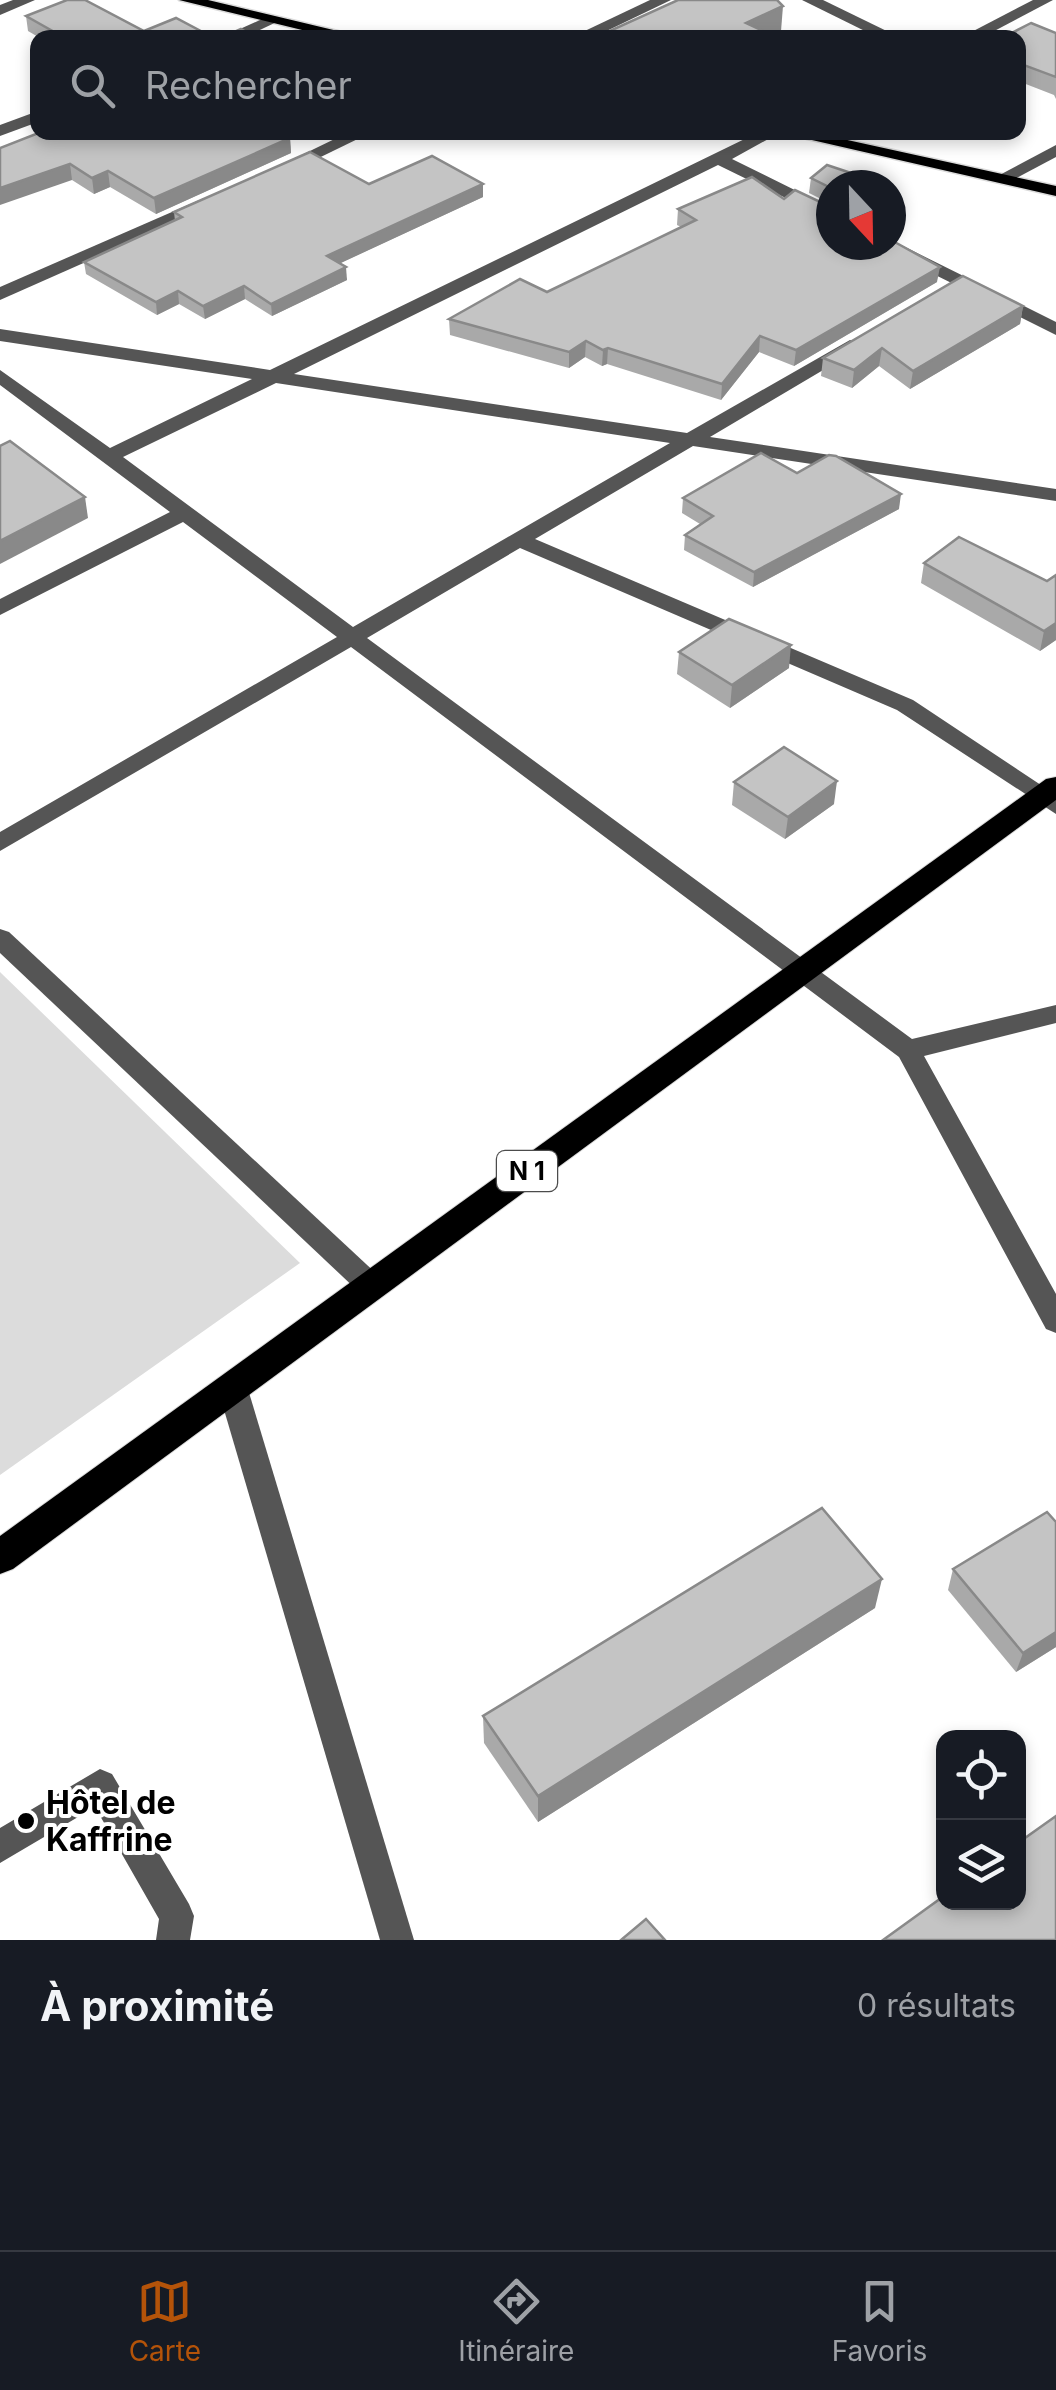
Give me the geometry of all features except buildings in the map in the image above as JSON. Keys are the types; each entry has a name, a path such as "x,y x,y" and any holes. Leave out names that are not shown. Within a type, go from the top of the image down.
{"highway":[{"name":"N 1","path":"0,1557 802,972 1051,796"}],"main road":[{"path":"187,0 325,30"},
{"path":"821,140 1056,191"}],"street":[{"path":"0,10 27,0"},
{"path":"596,30 663,0"},
{"path":"810,0 876,30"},
{"path":"984,30 1045,0"},
{"path":"246,30 274,18"},
{"path":"0,131 30,119"},
{"path":"273,173 346,140"},
{"path":"108,457 757,140"},
{"path":"1001,180 1056,150"},
{"path":"719,159 816,208"},
{"path":"0,294 218,197"},
{"path":"906,255 953,286 1056,329"},
{"path":"0,843 876,331"},
{"path":"0,335 1056,495"},
{"path":"0,376 908,1050 1056,1322"},
{"path":"0,608 184,513"},
{"path":"518,540 905,705 1051,796"},
{"path":"0,938 370,1285"},
{"path":"908,1050 1056,1014"},
{"path":"232,1386 397,1940"},
{"path":"0,1847 100,1785 177,1916 173,1940"}],"shaded area":[{"path":"0,972 300,1263 0,1475"}],"place":[{"name":"Hôtel de Kaffrine","path":"26,1821"}]}
